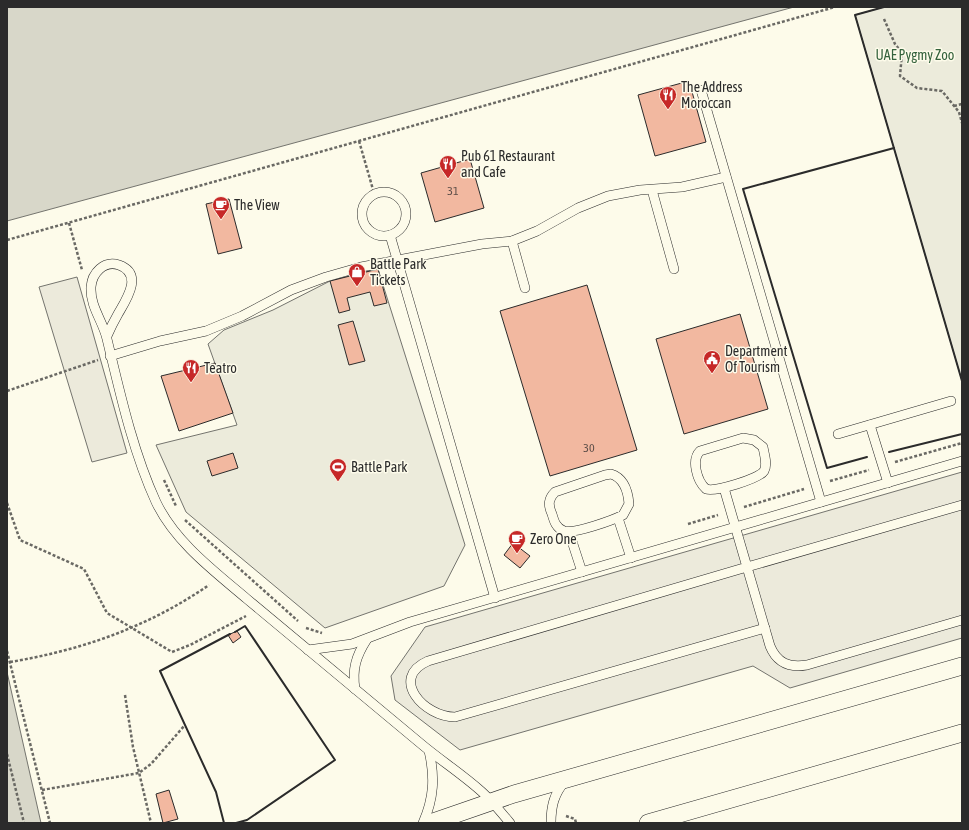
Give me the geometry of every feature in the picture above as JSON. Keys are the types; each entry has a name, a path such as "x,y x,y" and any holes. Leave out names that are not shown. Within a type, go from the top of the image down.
{"street":[{"path":"430,823 491,801 962,666"},
{"path":"648,823 962,733"}],"lane":[{"path":"701,90 821,502"},
{"path":"110,356 160,341 206,331 242,316 291,290 326,277 361,267 482,244 512,241 593,201 624,193 697,185 726,177"},
{"path":"652,190 674,269"},
{"path":"389,192 401,199 405,206 406,213 402,227 390,235 374,234 367,229 363,222 361,213 363,205 367,198 374,193 389,192"},
{"path":"390,235 495,598"},
{"path":"512,241 525,288"},
{"path":"107,336 130,293 132,285 131,277 126,269 118,265 110,264 102,267 95,273 91,288 96,313 107,336 110,356 148,482 158,505 171,525 186,544 221,577 429,751 464,778 491,801 510,823"},
{"path":"838,434 952,401"},
{"path":"870,425 888,483"},
{"path":"743,438 754,440 763,447 766,466 764,472 760,476 724,488 711,491 703,486 696,464 697,455 700,451 743,438"},
{"path":"308,650 338,647 367,639 410,622 962,462"},
{"path":"605,474 617,476 625,487 629,504 627,510 618,518 569,532 558,527 554,522 549,507 551,496 559,489 605,474"},
{"path":"724,488 773,654 788,666 798,667 962,620"},
{"path":"765,628 455,717 445,717 428,709 415,695 411,687 411,679 414,670 420,664 428,661 962,505"},
{"path":"618,518 632,558"},
{"path":"569,532 582,572"},
{"path":"355,689 353,676 354,663 367,639"},
{"path":"423,823 430,808 434,790 434,770 429,751"},
{"path":"551,823 551,810 554,799 566,780"}],"path":[{"path":"7,240 835,7"},
{"path":"884,19 895,44 902,53 900,76 917,88 942,91 959,112 962,123"},
{"path":"954,106 962,104"},
{"path":"359,141 374,193"},
{"path":"69,223 81,267 91,288"},
{"path":"7,390 110,356"},
{"path":"686,525 816,485 962,443"},
{"path":"161,474 178,509"},
{"path":"7,503 20,540 84,569 107,613 172,652 190,645 258,609"},
{"path":"181,516 308,630 330,634"},
{"path":"10,662 52,655 93,644 132,628 175,607 221,577"},
{"path":"7,651 50,823"},
{"path":"125,695 133,747 151,823"},
{"path":"42,790 139,773 152,764 185,725"},
{"path":"7,754 24,823"}],"green space":[{"name":"UAE Pygmy Zoo","path":"884,7 962,7 962,381 855,15"},
{"path":"378,269 465,545 444,586 325,628 186,512 156,445 237,425 208,344 224,330 273,310 330,281"}],"shaded area":[{"path":"7,7 794,7 7,221"},
{"path":"77,277 127,453 92,462 39,287"},
{"path":"962,472 962,638 790,688 753,666 460,750 395,700 391,676 425,627"},
{"path":"7,672 41,823 7,823"}],"building":[{"path":"689,81 706,142 655,156 638,95"},
{"path":"470,159 484,208 435,222 421,173"},
{"path":"229,199 242,248 218,254 206,204"},
{"name":"Battle Park Tickets","path":"378,269 387,303 374,306 370,292 347,298 350,310 339,313 330,281"},
{"path":"587,285 637,450 550,476 500,311"},
{"name":"Department Of Tourism","path":"740,314 768,409 684,434 656,339"},
{"path":"353,321 365,361 349,365 338,325"},
{"path":"215,363 233,413 179,431 161,376"},
{"path":"233,453 238,468 212,476 207,461"},
{"path":"513,543 530,556 520,568 504,555"},
{"path":"237,631 241,637 233,643 228,635"},
{"path":"169,790 178,819 163,823 156,794"}],"wall":[{"path":"884,7 855,15 962,381"},
{"path":"867,457 827,468 743,189 894,148"},
{"path":"889,452 962,434"},
{"path":"235,632 245,626 335,760 247,820 236,823"},
{"path":"224,823 216,792 160,671 230,634"}],"place":[{"name":"The Address Moroccan","path":"668,110"},
{"name":"Pub 61 Restaurant and Cafe","path":"448,179"},
{"name":"The View","path":"221,220"},
{"name":"Battle Park Tickets","path":"357,287"},
{"name":"Department Of Tourism","path":"712,374"},
{"name":"Teatro","path":"191,383"},
{"name":"Battle Park","path":"338,482"},
{"name":"Zero One","path":"517,554"}]}
